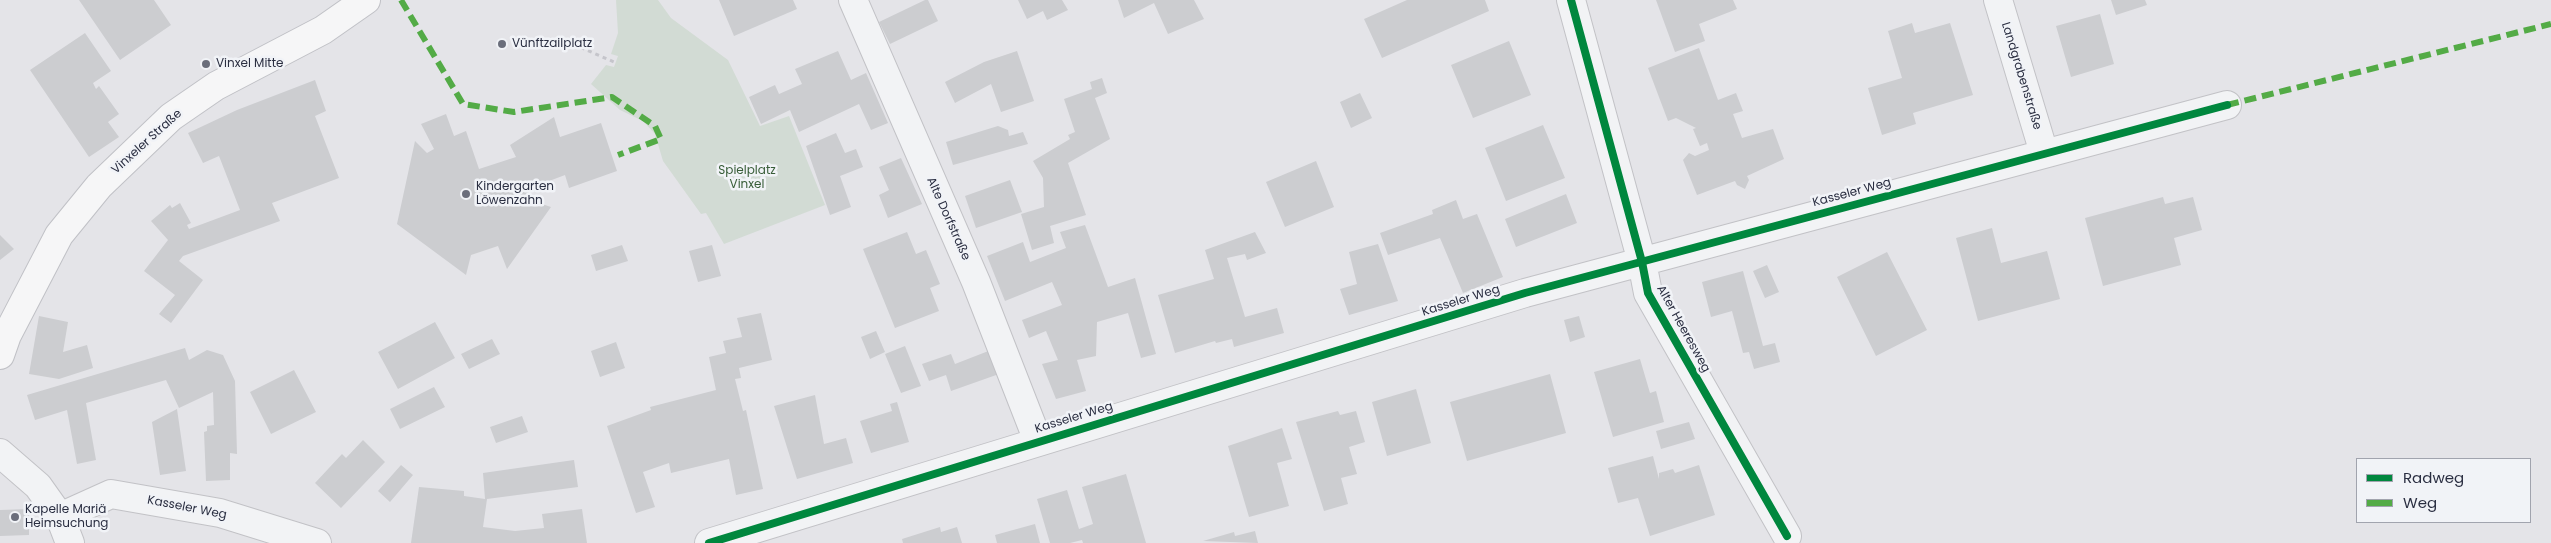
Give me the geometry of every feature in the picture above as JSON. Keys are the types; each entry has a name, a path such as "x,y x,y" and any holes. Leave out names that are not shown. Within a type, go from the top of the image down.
{"main road":[{"name":"Vinxeler Straße","path":"0,355 7,335 60,234 99,186 171,116 216,86 323,30 366,0"}],"street":[{"name":"Alte Dorfstraße","path":"853,0 976,282 1038,440"},
{"name":"Alter Heeresweg","path":"1571,0 1642,262 1648,293 1787,536"},
{"name":"Landgrabenstraße","path":"1998,0 2044,153"},
{"name":"Kasseler Weg","path":"709,543 1038,440 1525,293 2227,105"},
{"path":"0,453 38,486 60,517 70,543"},
{"name":"Kasseler Weg","path":"60,517 111,494 220,513 316,543"}],"path":[{"path":"566,41 614,62"}],"green space":[{"name":"Spielplatz Vinxel","path":"616,0 658,0 671,18 728,60 760,126 789,116 825,205 724,244 706,213 701,214 663,161 655,134 643,121 620,110 591,84 606,65 614,67 618,56 611,54 618,33"}],"building":[{"path":"79,0 154,0 171,25 120,60"},
{"path":"719,0 793,0 797,9 734,36"},
{"path":"928,0 938,21 890,44 879,22"},
{"path":"1018,0 1062,0 1068,10 1047,20 1043,11 1027,19"},
{"path":"1118,0 1194,0 1204,19 1168,34 1154,3 1124,18"},
{"path":"1407,0 1485,0 1489,11 1382,58 1364,19"},
{"path":"1656,0 1733,0 1737,9 1699,24 1705,41 1675,52"},
{"path":"2111,0 2145,0 2147,5 2116,15"},
{"path":"2100,14 2114,64 2071,77 2056,26"},
{"path":"1912,23 1915,33 1950,23 1973,95 1913,113 1916,124 1882,135 1868,88 1902,78 1888,31"},
{"path":"85,33 111,71 93,83 96,89 99,86 119,114 108,122 119,137 89,157 30,70"},
{"path":"1509,41 1531,95 1473,118 1451,65"},
{"path":"1699,48 1718,100 1736,93 1743,111 1733,114 1742,138 1773,129 1784,159 1747,176 1749,180 1745,189 1737,185 1735,181 1697,195 1683,160 1689,153 1695,156 1709,150 1707,143 1700,146 1693,129 1696,128 1676,118 1668,121 1648,68"},
{"path":"838,51 851,80 866,73 888,123 871,130 859,104 799,132 790,110 761,124 749,97 775,85 779,94 802,84 795,69"},
{"path":"1017,51 1034,101 1001,112 991,84 955,103 945,82 984,62"},
{"path":"1102,78 1107,93 1095,98 1110,139 1068,163 1086,215 1050,226 1054,243 1032,250 1021,214 1044,207 1043,178 1033,161 1070,139 1068,135 1075,132 1064,99 1092,89 1090,82"},
{"path":"315,80 326,111 315,116 339,178 272,203 280,221 183,256 179,261 203,280 171,323 159,314 175,295 144,271 168,240 151,221 170,205 172,208 180,203 191,223 187,225 189,229 240,210 219,156 203,163 188,133 237,110"},
{"path":"1360,93 1372,118 1351,128 1340,102"},
{"name":"Kindergarten Löwenzahn","path":"446,114 454,136 466,131 479,169 516,157 510,145 554,117 560,137 601,123 617,171 569,188 565,175 528,189 530,200 551,207 507,269 498,246 471,255 466,275 397,224 415,141 427,153 434,149 421,124"},
{"path":"1543,125 1565,178 1506,201 1485,148"},
{"path":"998,126 1008,130 1009,136 1023,132 1028,144 953,165 946,142"},
{"path":"836,133 845,153 856,149 863,167 840,176 851,207 830,215 806,146"},
{"path":"901,158 922,204 888,218 879,195 889,190 879,167"},
{"path":"1316,161 1334,207 1285,227 1266,182"},
{"path":"1010,180 1022,212 976,228 965,196"},
{"path":"1566,194 1577,223 1516,247 1505,219"},
{"path":"2163,197 2165,204 2193,197 2202,230 2174,238 2181,265 2103,286 2085,218"},
{"path":"1456,200 1463,219 1477,214 1503,277 1463,293 1440,238 1388,255 1380,233 1433,214 1432,210"},
{"path":"1085,225 1108,287 1135,278 1156,354 1141,358 1128,313 1097,322 1096,356 1077,360 1086,391 1056,399 1042,364 1058,360 1046,331 1029,338 1022,320 1062,305 1052,282 1005,301 987,256 1023,242 1030,262 1066,248 1060,232"},
{"path":"1992,228 2001,263 2047,251 2060,299 1978,321 1956,238"},
{"path":"907,232 916,254 926,250 940,284 930,288 939,311 895,328 863,249"},
{"path":"1255,232 1266,253 1247,260 1245,254 1227,258 1245,317 1277,308 1284,333 1234,347 1232,339 1216,343 1215,341 1175,353 1158,295 1214,279 1205,250"},
{"path":"0,235 14,249 0,260"},
{"path":"1378,244 1398,301 1349,315 1340,289 1357,284 1349,252"},
{"path":"622,245 628,261 596,271 591,255"},
{"path":"712,245 721,276 698,282 689,251"},
{"path":"1887,252 1927,330 1876,356 1837,277"},
{"path":"1767,265 1779,292 1765,298 1753,271"},
{"path":"1743,271 1763,346 1775,343 1780,362 1754,369 1749,352 1743,353 1732,311 1711,317 1702,282"},
{"path":"761,313 772,360 739,368 741,378 735,379 743,411 746,410 763,489 736,495 729,459 671,473 669,463 643,472 655,507 636,513 607,426 651,410 650,407 716,390 709,357 726,353 723,341 742,337 737,318"},
{"path":"39,316 68,322 63,352 87,345 93,368 59,379 29,374"},
{"path":"1579,316 1585,337 1570,342 1564,320"},
{"path":"435,322 455,358 398,389 378,352"},
{"path":"876,331 885,352 870,359 861,337"},
{"path":"492,339 500,354 469,369 461,354"},
{"path":"616,342 625,368 600,377 591,351"},
{"path":"905,346 921,386 901,393 885,354"},
{"path":"185,348 189,360 207,350 223,355 235,381 237,454 230,453 230,480 206,481 204,432 207,431 207,426 214,425 213,392 179,408 166,380 86,403 96,460 77,464 67,410 35,420 27,395"},
{"path":"991,350 999,374 951,391 946,375 929,381 922,364 951,354 955,364"},
{"path":"1640,359 1650,393 1656,391 1664,422 1613,437 1594,372"},
{"path":"294,370 316,412 271,434 250,392"},
{"path":"1550,374 1566,433 1467,461 1450,402"},
{"path":"434,387 445,407 400,429 390,409"},
{"path":"1416,389 1431,443 1387,456 1372,402"},
{"path":"815,395 824,444 846,438 853,463 797,479 774,406"},
{"path":"897,402 909,442 871,453 860,421 892,411 890,404"},
{"path":"177,409 186,471 160,475 152,422"},
{"path":"1338,411 1340,415 1356,411 1365,442 1349,447 1357,474 1341,478 1348,504 1324,511 1296,422"},
{"path":"522,416 528,432 496,443 490,427"},
{"path":"1689,422 1695,439 1661,449 1656,431"},
{"path":"1282,428 1292,459 1277,463 1289,506 1249,517 1228,446"},
{"path":"363,440 385,462 341,508 315,483 342,454 346,458"},
{"path":"1653,456 1659,479 1659,473 1673,469 1675,473 1699,465 1715,515 1650,536 1638,498 1618,503 1608,468"},
{"path":"574,460 578,487 487,499 483,527 515,531 544,528 542,514 582,509 587,543 411,543 419,487 464,491 464,496 485,499 483,473"},
{"path":"401,465 413,475 390,502 378,491"},
{"path":"1126,474 1146,543 1083,543 1082,540 1070,543 1050,543 1037,499 1067,490 1079,529 1093,524 1082,487"},
{"name":"Kapelle Mariä Heimsuchung","path":"29,509 29,535 0,536 0,510"},
{"path":"1035,524 1040,543 997,543 995,535"},
{"path":"940,527 941,532 957,527 962,543 903,543 902,539"},
{"path":"1255,531 1258,543 1203,541 1234,532 1235,536"}],"marked path":[{"path":"401,0 463,104 514,112 612,97 655,126 661,139 618,155"},
{"path":"2227,105 2551,24"}],"cycle path":[{"path":"1571,0 1642,262 1648,293 1787,536"},
{"path":"709,543 1525,293 2227,105"}],"place":[{"name":"Vünftzailplatz","path":"502,44"},
{"name":"Vinxel Mitte","path":"206,64"},
{"name":"Kindergarten Löwenzahn","path":"466,194"},
{"name":"Kapelle Mariä Heimsuchung","path":"15,517"}]}
